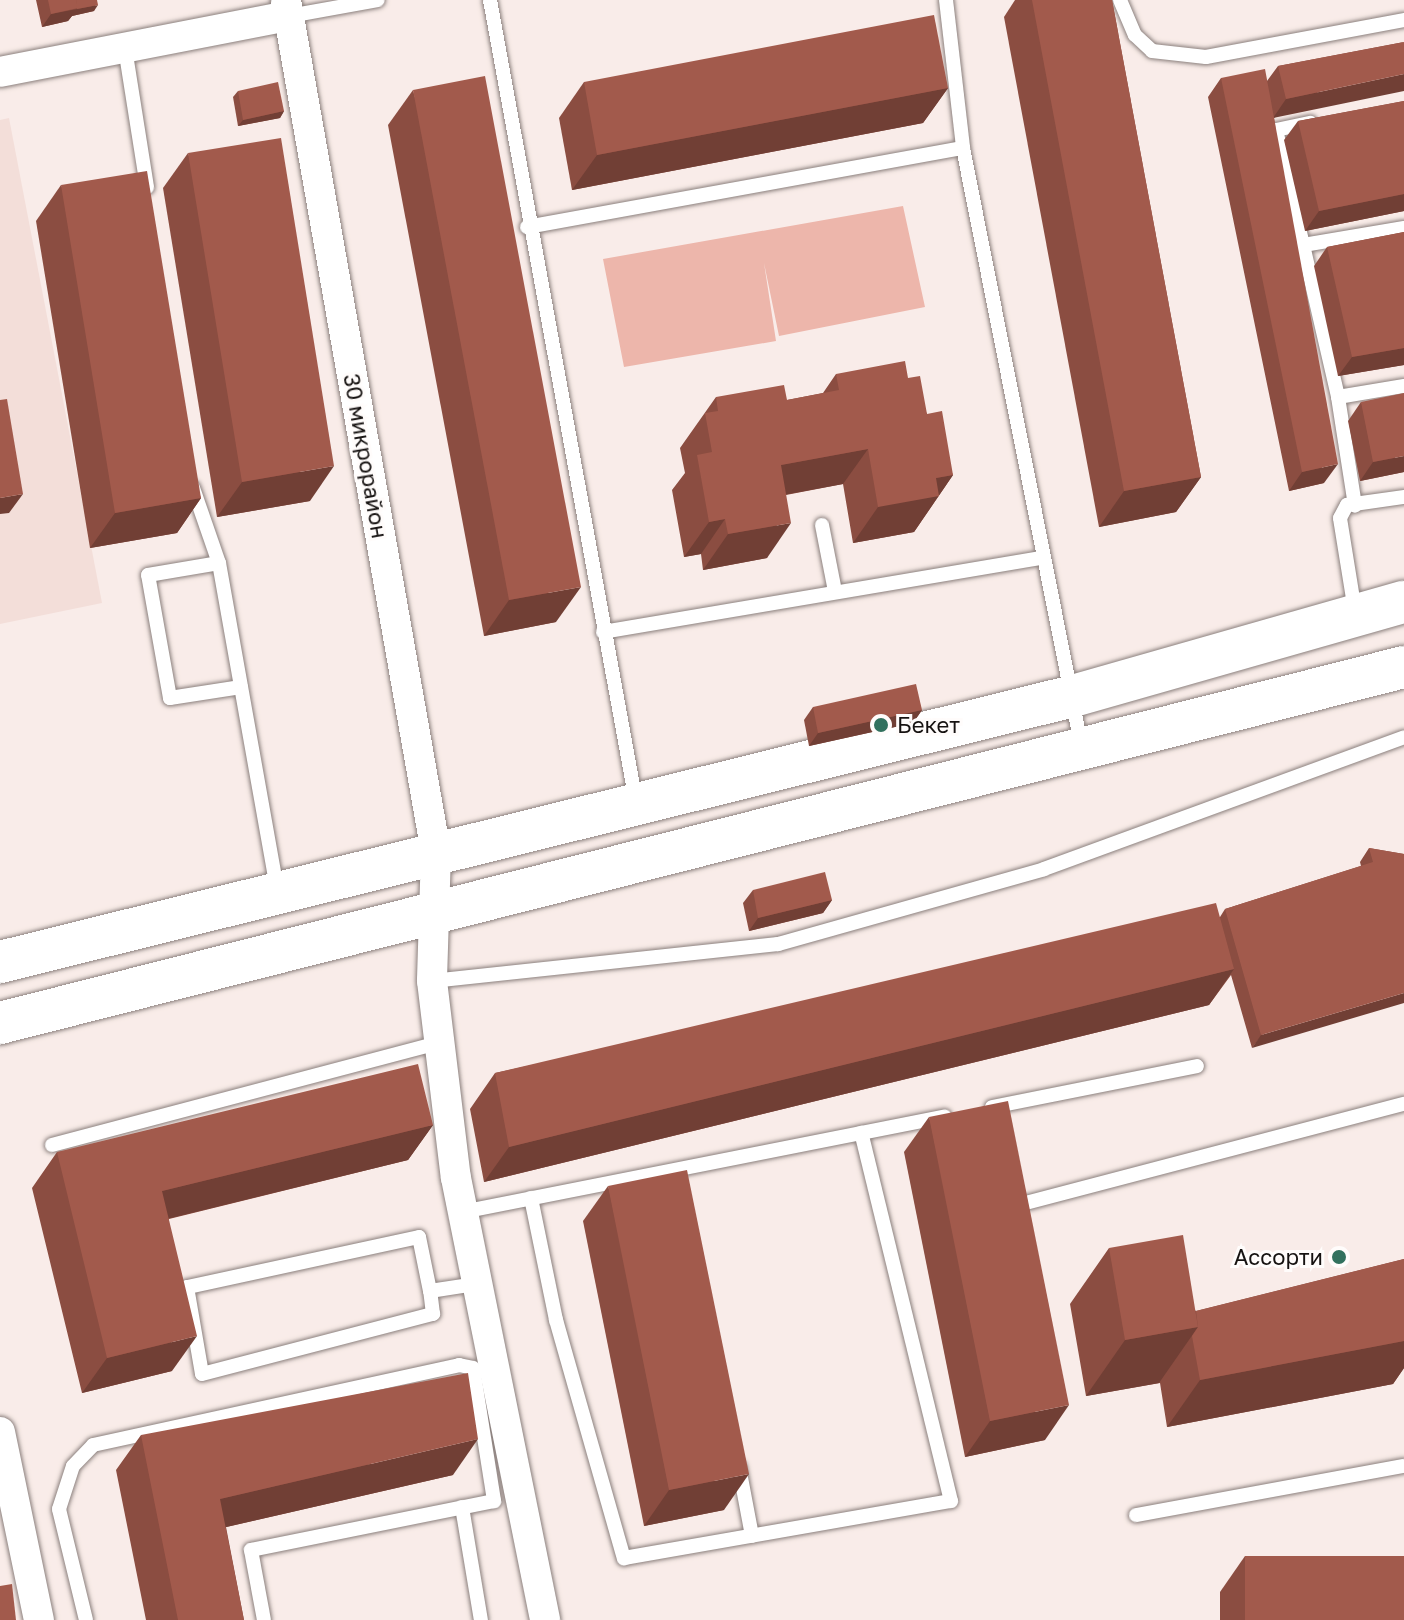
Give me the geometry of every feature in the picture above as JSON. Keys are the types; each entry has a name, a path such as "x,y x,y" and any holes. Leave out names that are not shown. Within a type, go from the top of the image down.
{"main road":[{"path":"0,962 1073,696 1404,602"},
{"path":"0,1023 1404,667"}],"street":[{"path":"0,72 125,48 288,8"},
{"name":"30 микрорайон","path":"288,8 436,852 432,981 438,1043 462,1212 476,1284 504,1499 545,1620"},
{"path":"0,1432 4,1466 39,1620"}],"lane":[{"path":"288,8 378,0"},
{"path":"490,0 527,227 636,803"},
{"path":"946,0 963,148 1039,558 1073,696 1082,749"},
{"path":"1120,0 1135,35 1152,51 1206,57 1404,20"},
{"path":"125,48 149,203"},
{"path":"1333,119 1276,130 1338,397 1355,506"},
{"path":"527,227 963,148"},
{"path":"1303,245 1404,228"},
{"path":"1338,397 1404,386"},
{"path":"190,468 197,515 219,563 277,892"},
{"path":"1356,615 1339,531 1347,505 1404,497"},
{"path":"822,525 835,591"},
{"path":"603,632 1039,558"},
{"path":"219,563 148,575 150,590 170,698 241,687"},
{"path":"432,981 778,944 1044,869 1404,737"},
{"path":"52,1145 438,1043"},
{"path":"462,1212 531,1198 680,1177 861,1133 1197,1066"},
{"path":"1018,1205 1404,1104"},
{"path":"531,1198 556,1320 624,1558 951,1501 861,1133"},
{"path":"419,1237 430,1291 433,1314 202,1374 187,1287 419,1237"},
{"path":"430,1291 476,1284"},
{"path":"86,1620 59,1509 73,1466 93,1445 466,1365 478,1374 504,1499 251,1550 264,1620"},
{"path":"734,1444 752,1536"},
{"path":"1136,1515 1404,1466"},
{"path":"462,1507 481,1620"}],"shaded area":[{"path":"9,118 102,603 0,624 0,120"},
{"path":"903,206 925,307 779,336 764,263 776,341 624,367 603,259"}],"building":[{"path":"48,0 76,0 78,8 51,14"},
{"path":"76,0 97,0 98,5 77,9"},
{"path":"1032,0 1112,0 1201,477 1124,491"},
{"path":"934,15 948,88 597,155 584,82"},
{"path":"1404,42 1404,74 1286,99 1278,66"},
{"path":"1265,69 1338,464 1302,472 1221,78"},
{"path":"485,76 581,587 509,600 413,90"},
{"path":"278,82 284,111 243,120 238,91"},
{"path":"1404,101 1404,194 1319,211 1298,121"},
{"path":"281,138 334,466 242,482 188,153"},
{"path":"147,171 201,498 115,513 61,185"},
{"path":"1404,232 1404,348 1352,357 1327,247"},
{"path":"905,361 908,378 920,376 927,414 942,411 953,475 936,478 939,496 878,507 868,449 781,465 791,523 728,534 725,519 709,522 697,455 712,452 705,413 718,411 716,397 784,385 787,400 839,390 836,374"},
{"path":"1404,393 1404,456 1373,462 1361,402"},
{"path":"7,399 23,494 0,498 0,400"},
{"path":"916,684 922,710 818,733 813,707"},
{"path":"1369,848 1404,854 1404,993 1261,1035 1225,909 1373,862"},
{"path":"825,872 832,900 758,918 753,890"},
{"path":"1216,903 1234,969 509,1147 495,1073"},
{"path":"418,1064 433,1125 162,1191 197,1336 107,1358 57,1152"},
{"path":"1008,1101 1069,1405 990,1421 929,1117"},
{"path":"687,1170 749,1474 669,1490 608,1186"},
{"path":"1183,1235 1198,1327 1125,1340 1109,1248"},
{"path":"1404,1259 1404,1341 1200,1380 1192,1336 1198,1327 1196,1311"},
{"path":"468,1373 478,1439 220,1499 244,1620 178,1620 141,1435"},
{"path":"1245,1556 1404,1556 1404,1620 1245,1620"},
{"path":"12,1584 16,1620 0,1620 0,1586"}],"place":[{"name":"Бекет","path":"881,725"},
{"name":"Ассорти","path":"1339,1257"}]}
